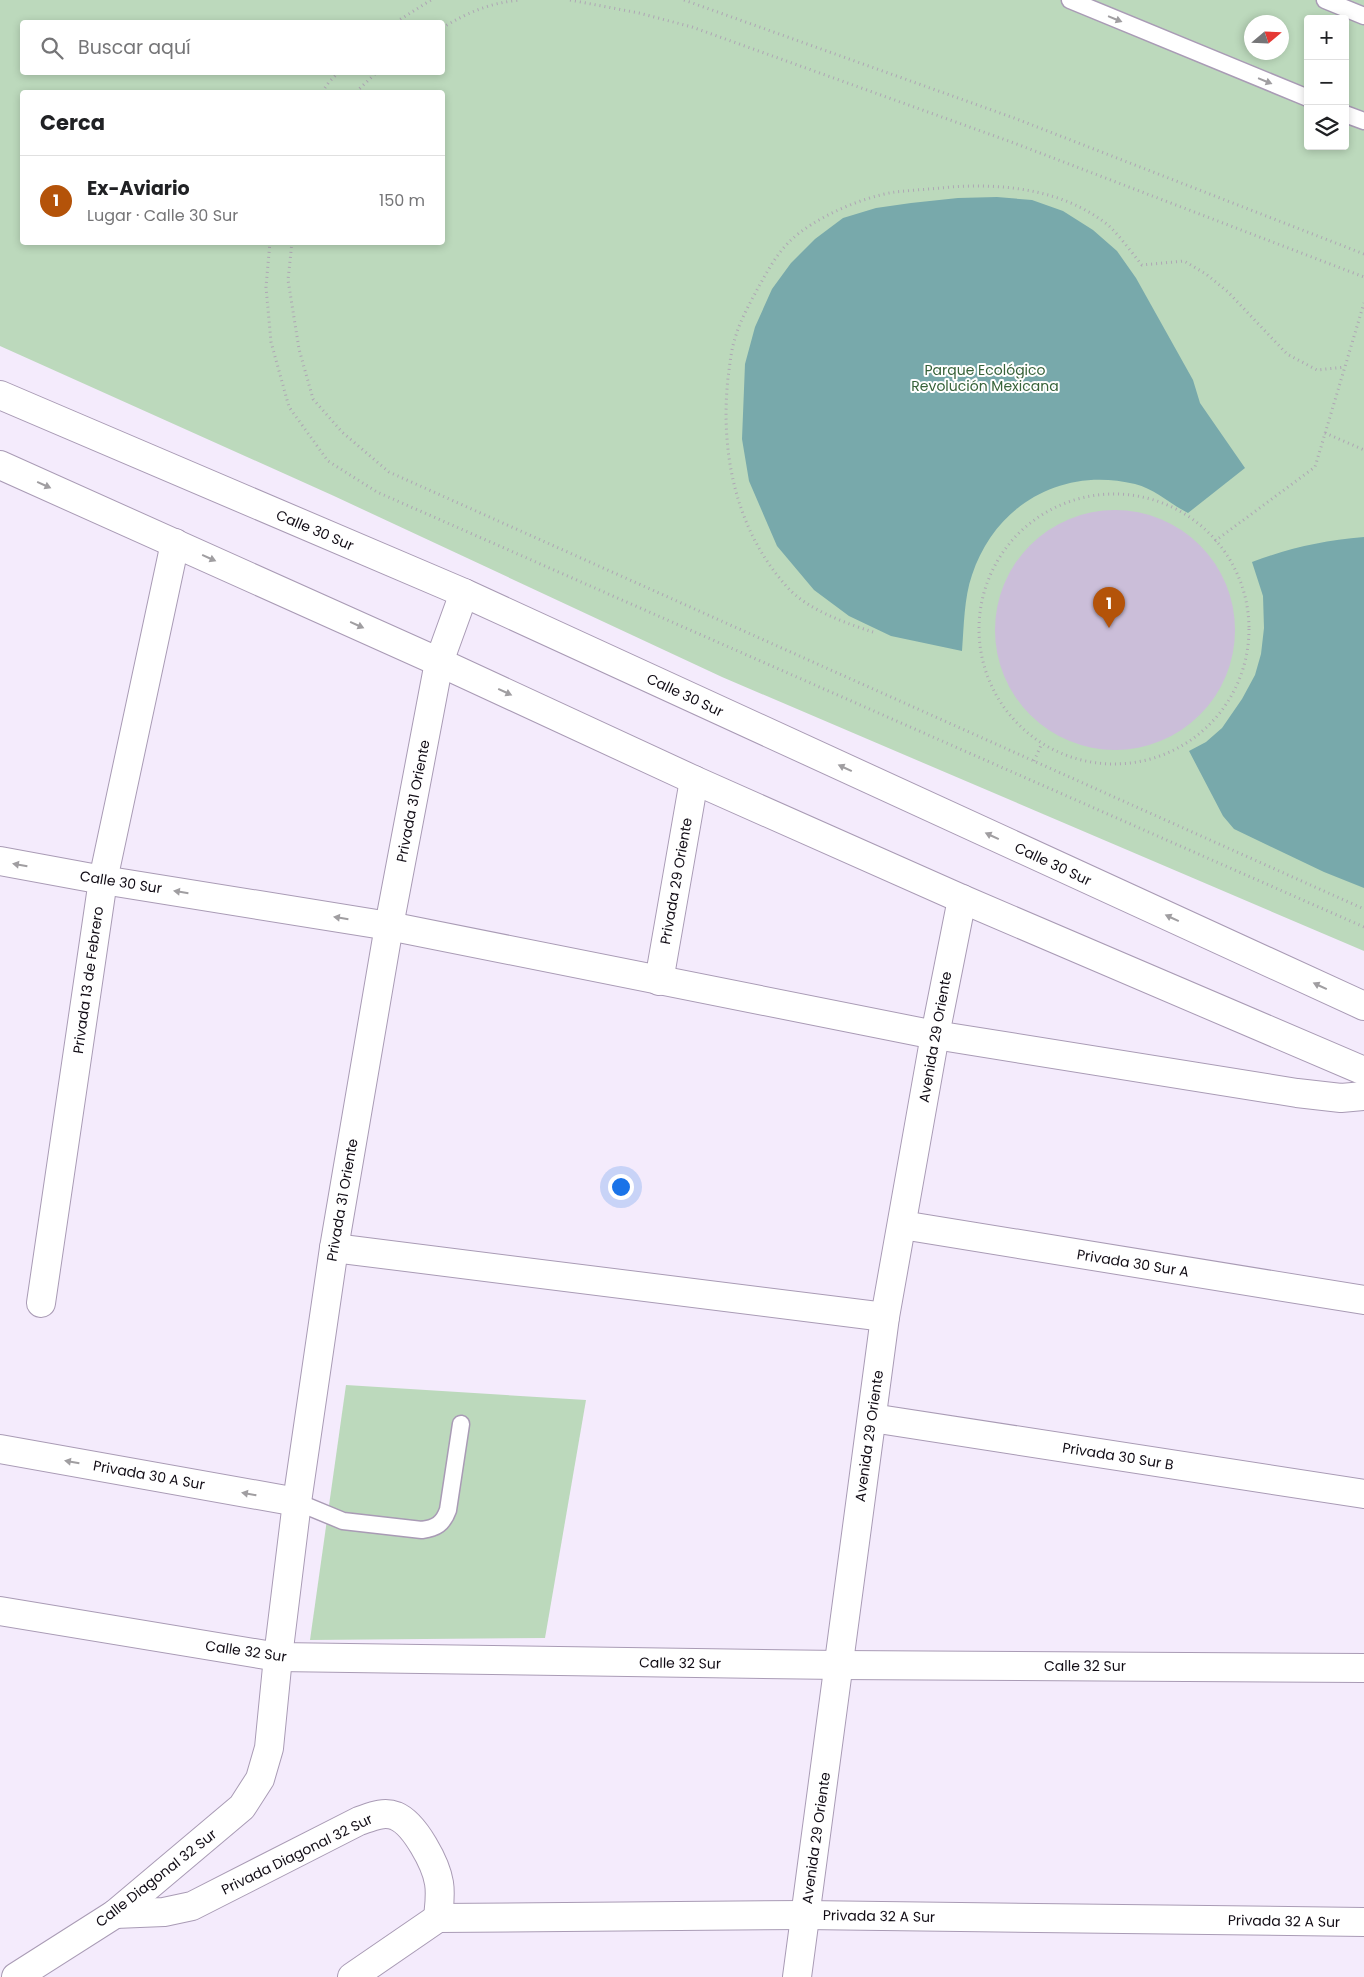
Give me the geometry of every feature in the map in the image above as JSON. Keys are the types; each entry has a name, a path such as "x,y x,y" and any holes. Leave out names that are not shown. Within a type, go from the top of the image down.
{"street":[{"name":"Calle 30 Sur","path":"0,395 464,594 1364,1006"},
{"path":"0,465 439,662 694,780 962,899 1364,1071"},
{"name":"Privada 13 de Febrero","path":"41,1303 103,880 175,543"},
{"name":"Privada 31 Oriente","path":"242,1807 260,1779 269,1748 297,1502 334,1248 389,926 439,662 464,594"},
{"name":"Privada 29 Oriente","path":"659,981 694,780"},
{"name":"Calle 30 Sur","path":"0,861 103,880 389,926 935,1035 1297,1092 1341,1098 1364,1096"},
{"name":"Avenida 29 Oriente","path":"797,1977 885,1317 935,1035 962,899"},
{"name":"Privada 30 Sur A","path":"902,1225 1364,1300"},
{"path":"334,1248 885,1317"},
{"name":"Privada 30 Sur B","path":"872,1418 1364,1494"},
{"name":"Privada 30 A Sur","path":"0,1449 297,1502"},
{"name":"Calle 32 Sur","path":"0,1611 278,1658 838,1665 1364,1668"},
{"name":"Calle Diagonal 32 Sur","path":"16,1977 115,1914 242,1807"},
{"name":"Privada Diagonal 32 Sur","path":"115,1914 164,1912 192,1906 359,1821 379,1814 396,1816 411,1827 424,1846 439,1882 438,1918"},
{"name":"Privada 32 A Sur","path":"438,1918 805,1915 1364,1922"},
{"path":"352,1977 438,1918"}],"lane":[{"path":"1070,0 1304,96"},
{"path":"1325,0 1364,16"},
{"path":"1349,115 1364,121"},
{"path":"297,1502 343,1521 422,1530 434,1528 444,1521 448,1510 461,1424"}],"path":[{"path":"399,20 431,0"},
{"path":"445,26 465,13 504,2 520,0"},
{"path":"570,0 639,13 692,27 1014,143 1364,277"},
{"path":"684,0 1014,118 1364,254"},
{"path":"323,90 336,75"},
{"path":"358,90 374,75"},
{"path":"873,632 847,624 817,609 790,590 768,563 748,528 737,496 726,445 725,404 735,336 770,266 790,241 824,217 860,202 893,192 970,186 1006,186 1038,192 1063,200 1090,212 1110,226 1142,265 1184,262 1206,274 1228,292 1288,354 1317,370 1345,367"},
{"path":"270,245 266,287 271,342 289,407 328,461 377,492 1364,927"},
{"path":"292,245 288,280 299,350 313,399 342,432 389,472 1364,909"},
{"path":"1215,541 1314,467 1364,304"},
{"path":"1325,434 1364,450"},
{"path":"1119,494 1142,497 1164,504 1184,514 1203,528 1215,541 1232,564 1241,586 1247,608 1248,631 1246,654 1240,676 1230,697 1217,716 1201,733 1182,746 1161,756 1139,762 1093,763 1071,757 1042,743 1014,720 1000,702 990,682 983,660 980,638 980,615 989,579 1003,552 1018,534 1035,519 1068,502 1097,495 1119,494"},
{"path":"1034,761 1042,743"}],"green space":[{"name":"Parque Ecológico Revolución Mexicana","path":"0,0 1364,0 1364,951 722,677 334,496 0,346"},
{"path":"346,1385 586,1400 545,1638 310,1640"}],"shaded area":[{"path":"997,197 1032,200 1063,211 1093,230 1117,251 1136,278 1193,380 1200,403 1245,468 1188,513 1142,486 1108,480 1082,481 1057,486 1035,497 1014,511 997,529 983,550 972,575 967,593 962,651 891,636 849,616 814,590 777,546 749,481 742,439 745,364 755,327 772,289 791,263 815,239 843,218 876,208 911,203 958,198"},
{"path":"1364,537 1364,888 1324,872 1234,829 1223,816 1189,751 1206,742 1222,728 1242,699 1255,675 1261,654 1264,628 1263,596 1252,562 1307,545"}],"building":[{"path":"1103,510 1127,510 1150,515 1172,524 1200,545 1215,563 1226,584 1233,607 1235,630 1233,653 1226,676 1215,697 1200,715 1172,736 1150,745 1127,750 1103,750 1080,745 1058,736 1039,723 1022,706 1009,687 1000,665 995,642 995,618 1000,595 1009,573 1022,554 1039,537 1058,524 1080,515"}],"place":[{"name":"Ex-Aviario","path":"1109,628"}]}
